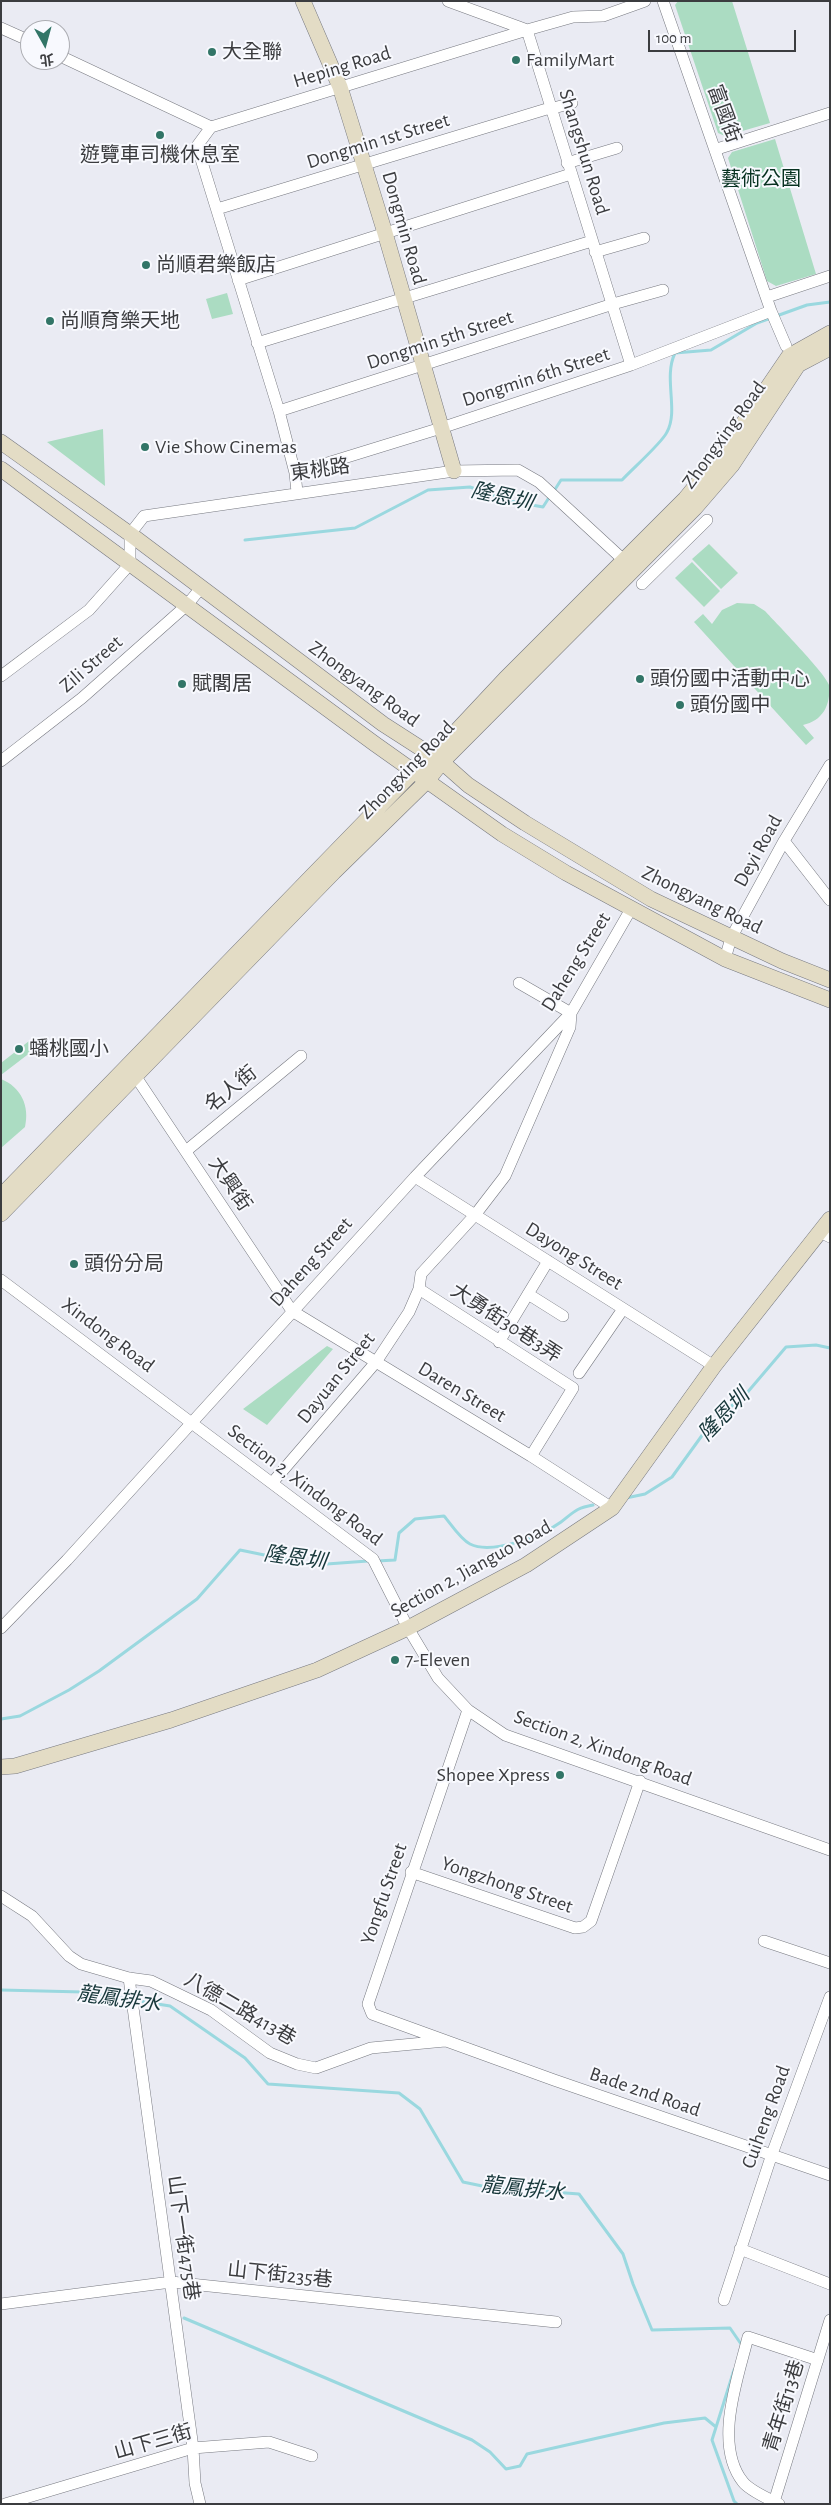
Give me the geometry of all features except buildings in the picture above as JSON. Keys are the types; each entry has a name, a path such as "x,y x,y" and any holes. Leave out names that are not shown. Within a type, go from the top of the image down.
{"street":[{"name":"Dongmin Road","path":"303,1 340,87 365,165 454,472"},
{"path":"448,1 527,30"},
{"name":"Heping Road","path":"211,127 527,30 573,17 604,16 645,1"},
{"name":"富國街","path":"663,1 766,297"},
{"path":"1,28 20,37"},
{"name":"Shangshun Road","path":"527,30 631,365"},
{"path":"70,61 211,127 197,146 279,411 295,473 297,492"},
{"name":"Dongmin 1st Street","path":"217,210 550,108 572,103"},
{"path":"716,149 830,113"},
{"path":"567,163 617,148"},
{"path":"238,280 571,174"},
{"path":"257,343 404,298 593,247 644,238"},
{"path":"786,346 766,297 830,276"},
{"name":"Dongmin 5th Street","path":"279,411 613,304 663,290"},
{"name":"Dongmin 6th Street","path":"295,473 441,428 631,365 772,312"},
{"name":"Zhongxing Road","path":"1,1214 136,1077 330,867 414,771 437,759 629,565 725,450 789,356 830,333"},
{"name":"Zhongxing Road","path":"629,565 695,508 732,465 798,365 830,348"},
{"name":"Zhongyang Road","path":"1,442 130,534 200,589 383,724 437,759 468,785 565,849 651,899 731,938 830,980"},
{"name":"Zhongyang Road","path":"1,469 502,834 631,909 725,959 830,1000"},
{"name":"東桃路","path":"130,534 144,516 297,492 454,472 518,470 539,482 629,565"},
{"path":"642,584 707,520"},
{"path":"1,676 89,610 130,564 130,534"},
{"name":"Zili Street","path":"1,761 82,698 187,605 200,589"},
{"name":"Zhongxing Road","path":"1,1196 330,867 427,781 437,759"},
{"name":"Deyi Road","path":"725,959 731,938 784,841 828,769"},
{"path":"784,841 830,900"},
{"name":"Daheng Street","path":"1,1628 67,1560 415,1177 570,1013 631,909"},
{"path":"519,983 570,1013"},
{"name":"Dayuan Street","path":"272,1483 376,1362 409,1312 419,1289 421,1274 475,1215 505,1176 570,1027 570,1013"},
{"name":"名人街","path":"186,1151 301,1056"},
{"name":"大興街","path":"136,1077 292,1311"},
{"name":"Dayong Street","path":"415,1177 714,1366"},
{"name":"Section 2, Jianguo Road","path":"1,1767 15,1766 171,1720 299,1677 408,1628 526,1565 612,1508 714,1366 825,1235 830,1219"},
{"path":"499,1342 548,1261"},
{"name":"Xindong Road","path":"1,1280 192,1422"},
{"name":"大勇街30巷3弄","path":"419,1289 573,1388 531,1456"},
{"path":"528,1294 563,1316"},
{"path":"579,1373 623,1309"},
{"name":"Daren Street","path":"292,1311 531,1456 612,1508"},
{"name":"Section 2, Xindong Road","path":"192,1422 375,1561 408,1628 438,1678 468,1710 505,1735 640,1781 830,1850"},
{"name":"Yongfu Street","path":"449,2040 372,2014 368,2004 411,1872 468,1710"},
{"name":"Yongzhong Street","path":"411,1872 575,1928 582,1927 591,1921 640,1781"},
{"name":"八德二路413巷","path":"1,1896 32,1916 70,1956 81,1964 130,1982 151,1980 211,2010 270,2053 297,2064 316,2068 372,2048 449,2040"},
{"path":"764,1941 830,1963"},
{"name":"山下一街475巷","path":"130,1982 193,2448 195,2483 200,2504"},
{"name":"Cuiheng Road","path":"724,2300 772,2154 830,1998"},
{"name":"Bade 2nd Road","path":"449,2040 554,2080 830,2175"},
{"path":"740,2249 830,2284"},
{"name":"山下街235巷","path":"1,2304 171,2282 556,2322"},
{"name":"青年街13巷","path":"777,2503 830,2320"},
{"path":"777,2503 744,2483 733,2465 728,2430 730,2413 748,2336 818,2360"},
{"name":"山下三街","path":"5,2504 193,2448 269,2442 312,2456"}],"green space":[{"path":"678,1 732,1 770,123 725,136 718,133 675,5"},
{"name":"藝術公園","path":"775,139 816,274 776,286 767,281 728,158 732,152"},
{"path":"227,293 233,314 212,319 206,299"},
{"path":"103,429 105,486 47,442"},
{"path":"709,544 738,573 721,589 692,559"},
{"path":"692,562 720,591 704,607 675,578"},
{"path":"737,603 754,604 765,611 810,660 829,685 827,706 824,711 815,720 803,725 814,738 806,745 694,622 703,614 712,624 722,610"},
{"path":"29,1041 35,1049 1,1075 1,1063"},
{"path":"1,1079 8,1082 19,1092 25,1105 26,1119 25,1127 1,1148"},
{"path":"327,1346 333,1349 267,1425 243,1409"}],"waterway":[{"name":"隆恩圳","path":"554,491 561,480 622,480 659,443 667,432 672,414 670,373 675,353 711,350 757,323 807,305 830,302"},
{"name":"隆恩圳","path":"245,540 355,528 428,490 470,487 510,501 543,507 550,496"},
{"name":"隆恩圳","path":"626,1498 645,1494 672,1477 711,1423 746,1394 786,1347 816,1345 830,1348"},
{"name":"隆恩圳","path":"377,1561 395,1560 399,1533 415,1519 444,1516 466,1542 479,1547 491,1547 503,1546 530,1538 553,1527 579,1509 593,1505"},
{"name":"隆恩圳","path":"1,1719 20,1716 69,1690 99,1671 197,1599 240,1550 313,1565 368,1561"},
{"name":"龍鳳排水","path":"1,1990 83,1992 170,2006 245,2058 268,2084 399,2093 420,2109 463,2182 487,2187 579,2194 623,2254 652,2330 730,2328 741,2344"},
{"path":"184,2318 472,2440 490,2452 506,2469 520,2466 527,2454 664,2423 705,2418 716,2427"},
{"name":"龍鳳排水","path":"734,2370 712,2440 734,2501 737,2504"}],"place":[{"name":"大全聯","path":"212,52"},
{"name":"FamilyMart","path":"516,60"},
{"name":"遊覽車司機休息室","path":"160,135"},
{"name":"尚順君樂飯店","path":"146,265"},
{"name":"尚順育樂天地","path":"50,321"},
{"name":"Vie Show Cinemas","path":"145,447"},
{"name":"頭份國中活動中心","path":"640,679"},
{"name":"賦閣居","path":"182,684"},
{"name":"頭份國中","path":"680,705"},
{"name":"蟠桃國小","path":"19,1049"},
{"name":"頭份分局","path":"74,1264"},
{"name":"7-Eleven","path":"395,1660"},
{"name":"Shopee Xpress","path":"560,1775"}]}
